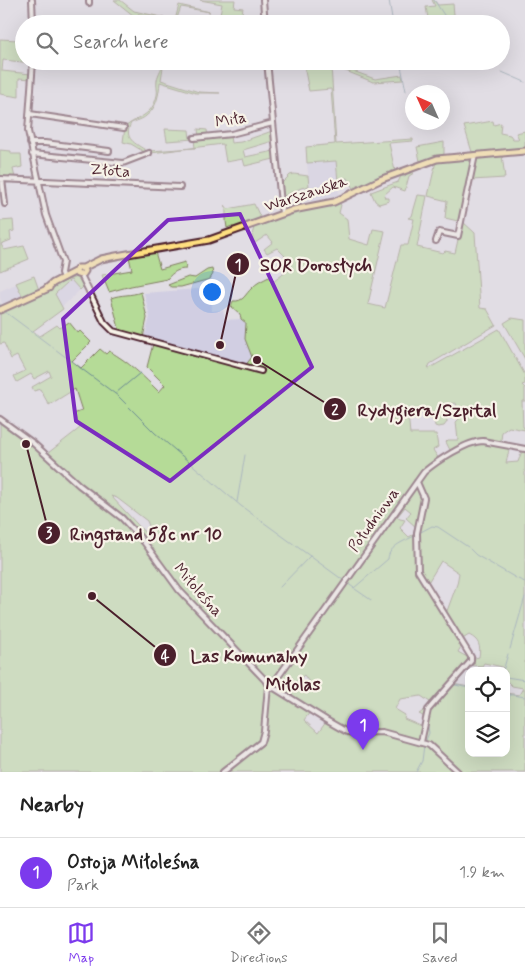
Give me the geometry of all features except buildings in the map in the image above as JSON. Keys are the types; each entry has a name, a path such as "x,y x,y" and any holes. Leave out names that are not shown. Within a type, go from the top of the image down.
{"main road":[{"name":"Warszawska","path":"0,310 33,296 63,279 81,273 93,263 116,256 210,240 299,208 339,200 382,179 433,160 525,151"}],"street":[{"path":"32,0 33,15"},
{"path":"263,0 264,15"},
{"path":"32,70 28,131 49,223 63,262 61,273 63,279"},
{"path":"268,70 282,214"},
{"path":"30,114 124,128"},
{"name":"Miła","path":"194,138 231,134 273,123"},
{"path":"30,143 45,143 109,151"},
{"path":"32,154 123,163 149,153"},
{"path":"436,241 439,232 458,236 475,155"},
{"path":"1,179 5,204"},
{"name":"Złota","path":"1,179 58,180 180,187"},
{"path":"81,273 102,319 113,331 261,371"},
{"name":"Miłoleśna","path":"0,420 33,443 79,485 122,518 144,542 179,590 265,680 277,690 347,732 382,732 424,743"},
{"name":"Południowa","path":"271,685 417,482 422,472 458,450 477,442 483,441 525,449"},
{"path":"417,482 424,498 417,533 418,571 472,660 428,710 424,743 458,772"},
{"path":"223,772 261,742 271,685"}],"highlighted area":[{"path":"240,214 312,367 170,481 76,421 63,319 168,220"}],"shaded area":[{"path":"336,161 339,197 311,203 307,163"},
{"path":"71,280 80,290 62,307 55,294"},
{"path":"16,284 23,297 3,305 0,291"},
{"path":"211,288 212,311 223,310 225,320 241,319 246,323 245,339 253,357 246,365 144,338 150,317 144,293"}],"green space":[{"path":"114,0 120,0 134,11 152,15 133,15"},
{"path":"200,0 235,0 234,7 243,8 242,15 220,14 222,4"},
{"path":"432,0 438,5 453,4 454,15 427,15 426,7 435,6"},
{"path":"179,5 210,12 181,7 178,15 176,15"},
{"path":"0,39 15,40 15,61 3,60 2,71 31,74 31,79 19,78 19,97 0,94"},
{"path":"160,70 163,70 161,80 199,92 220,93 196,93 160,82 158,96 153,109 145,117 131,123 128,133 135,143 147,151 146,153 131,144 123,142 125,127 152,108 157,95 158,75"},
{"path":"305,70 331,70 336,144 413,139 413,141 389,143 395,171 354,190 347,178 338,181 336,161 307,163 306,147 335,144 331,89 309,91"},
{"path":"343,70 350,70 375,79 402,75 403,80 373,82"},
{"path":"493,121 494,125 501,123 500,133 510,135 513,139 519,139 516,133 525,131 525,149 472,152 464,126"},
{"path":"165,129 189,130 190,139 199,138 198,129 207,130 208,137 230,136 231,143 241,142 272,131 273,141 243,150 245,157 274,151 274,159 245,166 243,159 226,162 223,144 195,148 194,139 167,141"},
{"path":"444,142 444,154 420,161 417,147"},
{"path":"186,149 151,153 150,151"},
{"path":"0,150 11,151 11,154 21,154 22,167 13,169 15,178 0,178"},
{"path":"502,155 505,178 472,180 462,221 475,233 480,308 487,309 496,325 430,364 428,369 499,329 525,375 525,384 522,385 525,388 525,401 522,401 523,427 525,430 509,427 502,432 501,440 509,443 510,446 506,463 518,462 523,448 525,448 525,772 0,772 0,417 48,453 80,428 73,414 82,411 75,389 49,405 40,389 34,391 32,387 51,376 49,371 34,379 31,374 17,382 14,376 25,371 17,356 11,359 4,343 0,344 0,312 47,292 58,284 76,277 82,279 85,285 80,290 71,280 55,294 63,309 33,331 40,336 57,325 60,328 69,322 78,333 80,331 91,342 72,361 81,368 100,349 106,354 109,351 129,365 159,392 165,385 147,367 153,344 244,367 252,357 245,339 246,323 231,306 233,301 242,299 256,285 269,277 273,282 292,267 277,248 267,253 264,249 273,242 267,235 255,243 252,236 254,227 285,215 339,203 341,205 339,213 347,219 349,239 369,245 373,229 385,231 368,304 385,308 401,245 408,245 414,219 408,218 412,216 418,195 427,196 417,247 443,253 445,251 455,253 462,222 445,218 447,201 428,196 436,161","holes":["456,403 459,419 456,422 458,440 448,440 446,442 451,452 439,459 433,450 438,447 436,434 410,434 408,413 428,413 429,418 434,420 435,426 444,426 447,422 446,404","111,496 117,498 147,521 151,531 149,537","405,507 411,512 406,518 417,528 416,533 409,537 400,528 405,520 397,517","441,561 459,573 447,611 427,584","469,635 475,639 480,650 479,657 471,659 458,652 463,643 461,640","304,675 309,682 305,688 301,691 295,689 290,695 329,718 318,733 304,720 310,712 288,697 293,689 293,684","421,696 430,702 426,709 419,714 423,716 423,727 404,719 405,715 395,709 400,699"]},
{"path":"407,172 414,173 409,176 405,191 393,187 384,195 385,198 389,198 389,201 379,204 375,201 371,192 398,182 401,176 405,177 406,174 403,174"},
{"path":"290,175 308,176 309,186 281,198 280,185"},
{"path":"254,204 261,219 233,229 232,226 227,228 225,205 228,209"},
{"path":"13,220 14,231 10,232 11,240 1,244 4,250 24,246 29,259 0,271 0,221"},
{"path":"155,252 160,269 185,262 186,269 176,271 167,279 109,292 102,275 132,270 129,257"},
{"path":"212,269 213,274 210,279 181,287 171,287 168,285 188,277 195,278"},
{"path":"34,276 39,290 23,297 16,283"},
{"path":"141,292 147,318 143,338 120,332 111,298"},
{"path":"512,318 525,320 525,359 504,323"}],"waterway":[{"path":"389,0 392,15"},
{"path":"434,0 444,15"},
{"path":"402,70 405,86"},
{"path":"502,72 525,82"},
{"path":"4,311 118,396 155,433 241,506 354,588 388,559 391,550 416,535"},
{"path":"116,393 140,373"},
{"path":"237,502 245,455"},
{"path":"419,533 432,526 438,527 468,547"},
{"path":"470,549 476,555 516,578"},
{"path":"280,587 310,556"},
{"path":"518,579 525,582"},
{"path":"355,589 371,600"},
{"path":"510,649 525,597"},
{"path":"504,667 508,654"},
{"path":"510,678 525,680"},
{"path":"450,687 455,685 465,687"},
{"path":"510,695 525,697"},
{"path":"416,772 422,761 424,745 429,733 427,720"}],"place":[{"name":"SOR Dorosłych","path":"220,345"},
{"name":"Rydygiera/Szpital","path":"257,360"},
{"name":"Ringstand 58c nr 10","path":"26,444"},
{"name":"Las Komunalny","path":"92,596"},
{"name":"Ostoja Miłoleśna","path":"363,750"}],"district":[{"name":"Miłolas","path":"293,685"}]}
